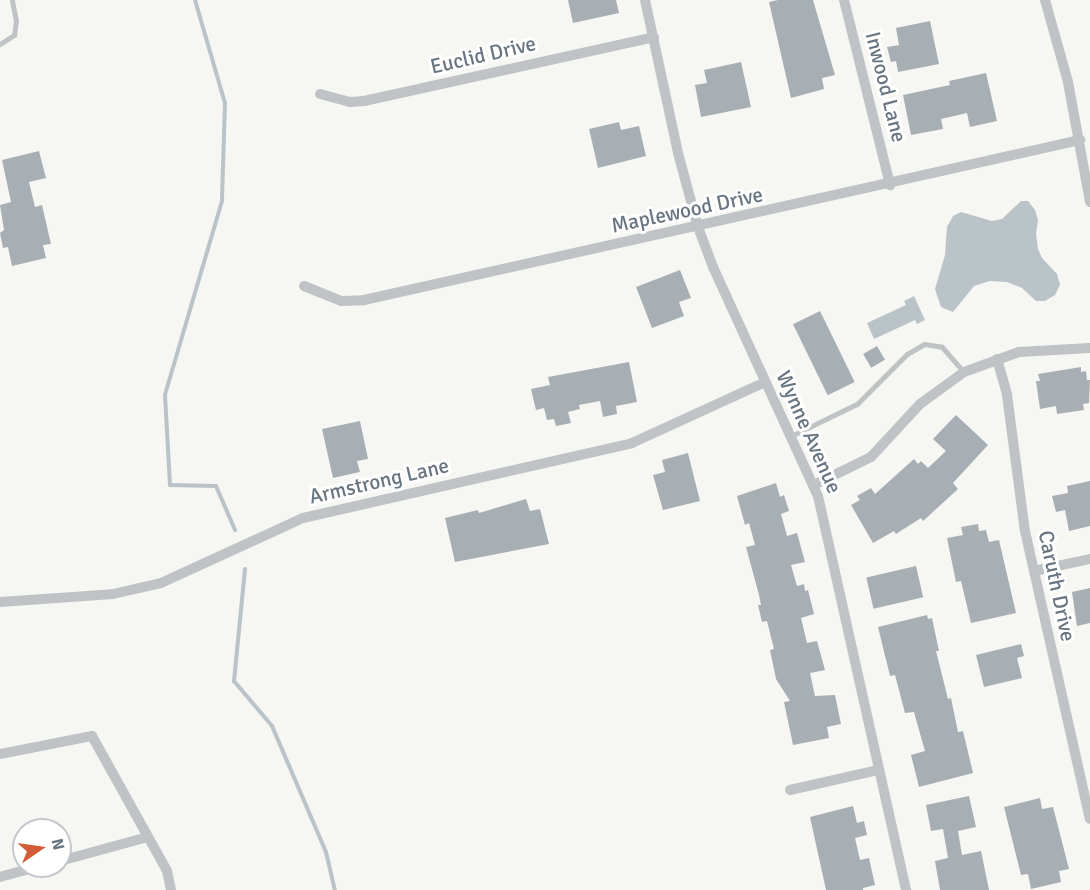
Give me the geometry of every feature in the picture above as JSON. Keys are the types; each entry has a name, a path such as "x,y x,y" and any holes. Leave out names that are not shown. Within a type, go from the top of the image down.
{"street":[{"name":"Wynne Avenue","path":"645,0 698,227 713,267 814,486 823,513 906,890"},
{"name":"Inwood Lane","path":"844,0 890,185"},
{"path":"1045,0 1059,45 1080,140 1090,202"},
{"name":"Euclid Drive","path":"320,94 350,102 363,101 654,37"},
{"name":"Maplewood Drive","path":"303,286 351,303 890,185 1080,140"},
{"path":"814,486 871,457 920,404 964,372 997,359 1034,350 1090,348"},
{"name":"Caruth Drive","path":"997,359 1007,395 1019,499 1090,819"},
{"name":"Armstrong Lane","path":"0,602 113,594 161,583 303,518 632,443 765,382"},
{"path":"1034,572 1090,559"},
{"path":"0,754 92,736 167,871 171,890"},
{"path":"790,790 879,770"},
{"path":"72,858 148,837"}],"lane":[{"path":"0,44 14,35 16,21 12,0"},
{"path":"791,436 857,404 907,354 924,344 942,347 964,372"}],"shaded area":[{"path":"1021,201 1028,201 1035,210 1038,220 1036,234 1038,249 1042,258 1057,274 1060,285 1055,295 1045,301 1036,301 1022,288 1007,282 990,281 974,286 953,312 941,307 935,289 945,255 947,227 953,216 961,212 992,221 1002,219"},
{"path":"914,296 925,320 917,324 915,320 874,339 867,323 906,305 904,301"}],"building":[{"path":"568,0 616,0 619,13 573,23"},
{"path":"813,0 835,75 822,78 824,89 791,98 769,2"},
{"path":"930,21 939,64 898,72 896,61 891,62 887,47 899,45 896,28"},
{"path":"741,62 751,107 701,117 695,85 707,83 704,70"},
{"path":"986,73 997,121 970,127 967,113 941,119 943,129 911,135 903,95 950,85 949,81"},
{"path":"619,122 621,130 639,126 646,156 598,168 589,129"},
{"path":"39,151 46,178 29,182 35,207 42,205 51,244 43,245 46,258 12,266 8,247 3,248 0,233 4,230 0,205 11,202 2,160"},
{"path":"680,270 691,298 679,302 684,316 652,328 636,287"},
{"path":"820,311 855,382 828,395 793,324"},
{"path":"877,346 885,360 871,368 863,354"},
{"path":"629,362 637,402 616,406 617,414 603,417 600,401 579,405 580,409 568,412 571,423 556,426 554,419 547,420 544,408 536,410 531,389 550,385 548,377"},
{"path":"1081,367 1081,372 1086,371 1087,380 1090,380 1089,403 1083,404 1084,410 1057,414 1056,406 1040,409 1036,381 1040,381 1038,374"},
{"path":"956,415 988,445 953,483 958,489 923,521 921,518 896,534 894,531 873,543 851,505 860,500 857,496 871,488 875,494 914,459 918,464 921,461 928,468 946,451 933,439"},
{"path":"360,421 368,459 357,461 360,472 333,478 322,429"},
{"path":"688,453 700,501 663,510 653,475 665,472 662,460"},
{"path":"1090,481 1090,526 1069,531 1065,510 1056,512 1052,496 1068,493 1067,486"},
{"path":"776,483 780,497 784,495 789,511 781,514 787,536 797,533 805,562 791,565 797,586 804,584 805,591 808,590 814,614 801,618 807,643 817,641 825,670 810,673 815,696 835,695 841,724 827,727 829,738 793,745 784,702 790,701 776,679 770,650 774,649 767,621 762,622 758,605 761,605 759,595 746,547 755,545 749,523 745,525 737,496"},
{"path":"526,499 530,511 540,509 549,544 455,562 445,518 478,510 479,513"},
{"path":"978,524 979,531 986,530 989,542 999,540 1016,613 971,623 961,581 956,582 947,538 963,535 961,527"},
{"path":"916,566 923,597 874,609 866,577"},
{"path":"1090,588 1090,623 1077,626 1072,592"},
{"path":"927,615 928,619 932,618 939,651 936,651 948,699 951,698 958,732 963,731 973,773 919,787 911,755 925,751 914,712 905,713 895,675 890,676 878,627"},
{"path":"1021,644 1024,656 1017,658 1022,678 984,687 976,655"},
{"path":"969,796 976,827 958,831 962,855 981,851 989,890 940,890 935,861 948,858 943,829 931,831 926,805"},
{"path":"1040,798 1042,809 1053,807 1069,869 1059,871 1061,882 1031,889 1028,874 1021,875 1004,807"},
{"path":"853,806 857,823 864,821 867,835 855,838 860,860 869,858 875,885 863,888 863,890 826,890 810,817"}],"waterway":[{"path":"195,0 225,103 222,201 165,395 170,485 216,486 235,530"},
{"path":"245,569 234,681 272,726 326,852 335,890"}]}
